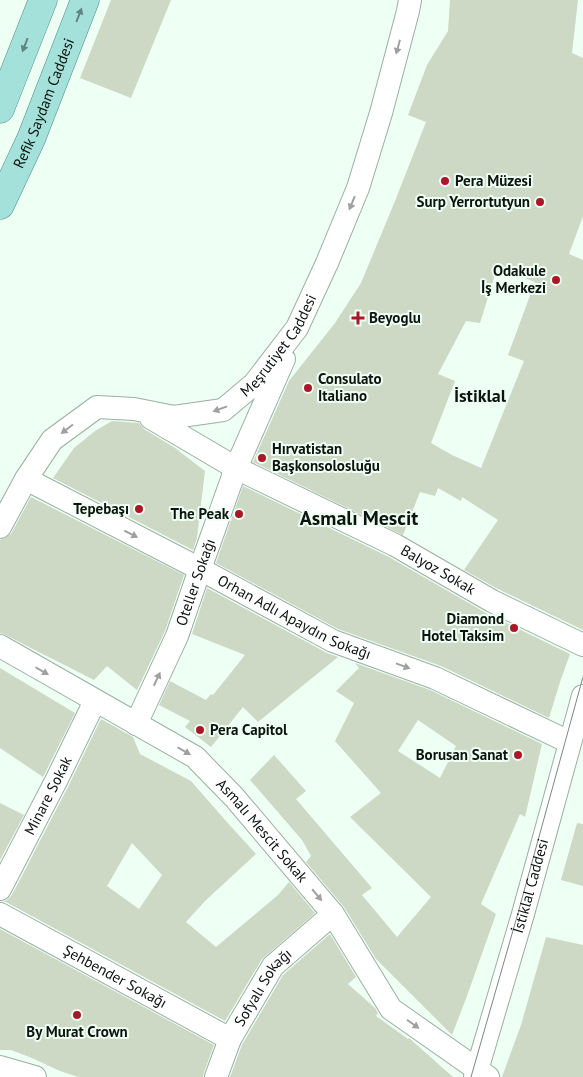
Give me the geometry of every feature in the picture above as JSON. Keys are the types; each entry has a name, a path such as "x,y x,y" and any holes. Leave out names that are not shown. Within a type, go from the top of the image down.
{"main road":[{"path":"0,109 43,0"},
{"name":"Refik Saydam Caddesi","path":"0,205 30,139 85,0"}],"street":[{"name":"Meşrutiyet Caddesi","path":"0,527 26,479 52,440 97,406 134,408 174,417 223,410 254,384 298,328 358,188 381,113 410,0"},
{"name":"Oteller Sokağı","path":"136,724 178,636 236,468 298,328"},
{"name":"Balyoz Sokak","path":"134,408 236,468 395,545 492,601 583,646"},
{"name":"Orhan Adlı Apaydın Sokağı","path":"26,479 200,569 333,641 434,678 570,742"},
{"name":"Asmalı Mescit Sokak","path":"0,646 195,757 234,796 333,914 391,1009 479,1073"},
{"name":"İstiklal Caddesi","path":"479,1073 583,696"},
{"name":"Minare Sokak","path":"0,889 95,701"},
{"name":"Şehbender Sokağı","path":"0,914 230,1039"},
{"name":"Sofyalı Sokağı","path":"216,1077 230,1039 273,966 333,914"},
{"path":"0,1067 35,1077"}],"building":[{"path":"111,0 171,0 131,98 80,78"},
{"path":"450,0 578,0 572,53 583,58 583,216 569,254 583,260 583,630 498,589 464,570 498,520 462,497 461,501 438,488 435,496 420,492 403,535 253,462 289,381 335,323 361,283 426,122 408,115 427,65 448,31","holes":["497,268 535,282 508,355 524,361 481,468 431,443 455,381 438,374 466,321 480,323"]},
{"path":"112,421 139,423 144,429 175,448 205,471 197,538 193,550 53,478 74,448 95,431"},
{"path":"243,486 389,557 486,613 570,654 549,718 441,666 338,629 216,563"},
{"path":"31,497 184,575 165,631 137,690 107,666 94,680 0,633 0,540 11,534"},
{"path":"207,588 327,653 338,657 258,722 243,707 211,747 185,727 190,721 159,705 170,681 206,700 211,694 213,695 245,655 192,634"},
{"path":"355,663 430,690 542,744 525,817 520,814 481,904 496,914 452,1035 376,959 344,907 306,862 311,856 302,840 250,780 274,755 306,791 296,799 372,888 362,895 397,937 431,897 350,817 381,793 335,741 354,703 336,691 359,668","holes":["418,720 456,746 440,778 398,751"]},
{"path":"0,668 75,713 43,777 0,748"},
{"path":"101,719 133,737 140,754 191,781 256,854 205,901 186,922 216,947 278,895 289,882 315,913 262,959 225,1021 3,902 12,895","holes":["132,843 162,875 139,909 107,886"]},
{"path":"0,803 24,815 0,860"},
{"path":"577,823 583,824 583,886 561,880"},
{"path":"0,929 214,1045 203,1077 78,1077 11,1050 0,1050"},
{"path":"330,934 356,977 348,984 375,1008 378,1013 376,1016 409,1038 453,1077 230,1077 242,1045 283,975"},
{"path":"546,937 583,945 583,1077 502,1077 521,1025"}],"tram line":[{"path":"471,1077 583,677"}],"place":[{"name":"Pera Müzesi","path":"445,181"},
{"name":"Surp Yerrortutyun","path":"540,202"},
{"name":"Odakule İş Merkezi","path":"556,280"},
{"name":"Beyoglu","path":"358,318"},
{"name":"Consulato Italiano","path":"308,388"},
{"name":"Hırvatistan Başkonsolosluğu","path":"262,458"},
{"name":"Tepebaşı","path":"139,509"},
{"name":"The Peak","path":"239,514"},
{"name":"Diamond Hotel Taksim","path":"514,628"},
{"name":"Pera Capitol","path":"200,730"},
{"name":"Borusan Sanat","path":"518,755"},
{"name":"By Murat Crown","path":"77,1015"}],"district":[{"name":"İstiklal","path":"480,396"},
{"name":"Asmalı Mescit","path":"359,518"}]}
